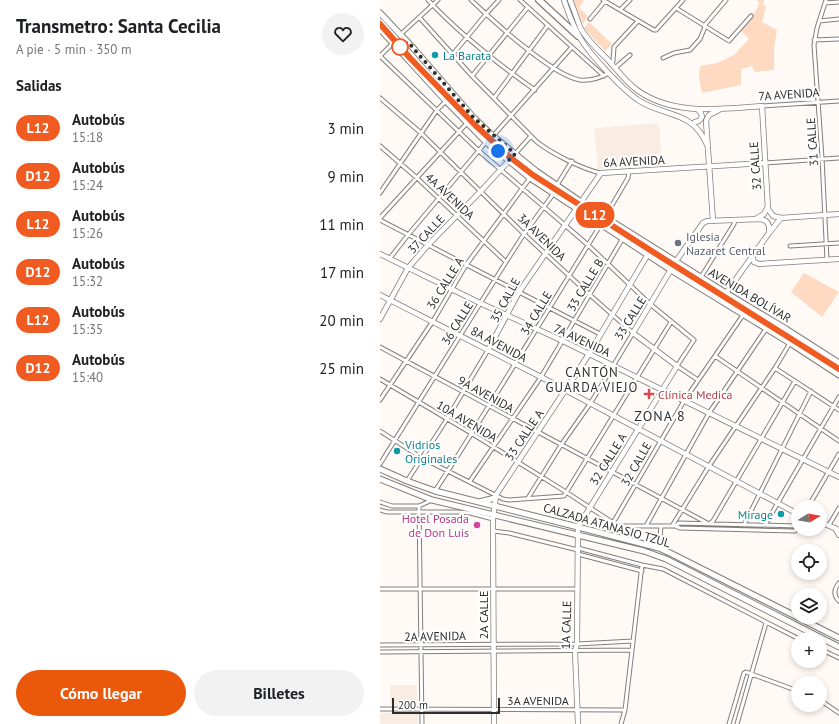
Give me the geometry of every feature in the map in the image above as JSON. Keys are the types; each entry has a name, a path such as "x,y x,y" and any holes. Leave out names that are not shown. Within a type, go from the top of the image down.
{"highway":[{"path":"539,0 578,36"}],"main road":[{"path":"564,0 578,36 624,88 638,100 656,109 695,122 700,128 707,145"},
{"name":"7A AVENIDA","path":"570,0 581,28 587,38 636,89 647,97 665,104 683,108 720,109 762,106"},
{"name":"AVENIDA BOLÍVAR","path":"380,12 473,117 493,136 534,170 581,202 701,278 836,359 839,363"},
{"name":"AVENIDA BOLÍVAR","path":"380,29 486,142 530,178 671,270 839,374"},
{"name":"32 CALLE","path":"762,106 769,211 774,217 781,218"},
{"path":"695,122 702,117 701,113 697,109"},
{"path":"720,109 710,114 706,119 713,221 764,220 767,222 769,227 769,233"},
{"path":"680,116 703,134"},
{"name":"37 CALLE","path":"380,319 408,268 515,154"},
{"name":"6A AVENIDA","path":"601,173 765,163"},
{"name":"35 CALLE","path":"488,350 519,292 601,173"},
{"path":"755,219 764,214 768,205"},
{"path":"726,293 781,218 839,214"},
{"name":"33 CALLE","path":"633,333 676,261 700,226 707,221 713,221"},
{"name":"7A AVENIDA","path":"380,254 480,303 563,341 839,477"},
{"name":"33 CALLE A","path":"494,506 496,497 566,391 648,254"},
{"path":"752,256 754,262 759,264 839,259"},
{"name":"8A AVENIDA","path":"380,295 542,377 638,430 709,466 791,511"},
{"name":"3A AVENIDA","path":"633,333 677,366"},
{"name":"32 CALLE A","path":"578,527 677,366"},
{"name":"CALZADA ATANASIO TZUL","path":"380,469 435,491 659,548 839,638"},
{"name":"CALZADA ATANASIO TZUL","path":"380,480 432,500 493,517 644,551 666,559 839,647"},
{"path":"476,502 496,497"},
{"name":"2A CALLE","path":"494,506 494,724"},
{"path":"829,525 837,529 839,535"},
{"name":"1A CALLE","path":"578,527 577,644 575,651 576,710 578,724"}],"street":[{"path":"428,0 467,37 511,74 535,90"},
{"path":"401,34 438,0"},
{"path":"471,0 529,50 568,76 578,79 594,79 610,73"},
{"path":"453,54 486,14 500,0"},
{"path":"520,0 604,76"},
{"path":"590,19 604,0 654,30 683,0"},
{"path":"621,9 630,0"},
{"path":"663,58 674,53 690,50 700,39 704,27 724,0"},
{"path":"826,1 839,2"},
{"name":"31 CALLE","path":"826,1 814,40 827,260"},
{"path":"472,76 528,8"},
{"path":"676,8 704,27 729,41 752,16"},
{"name":"6A AVENIDA","path":"419,17 472,76 531,136 546,149 590,170 601,173"},
{"path":"819,21 839,19"},
{"path":"611,64 613,61 614,47 638,20"},
{"path":"494,98 548,25"},
{"path":"814,40 839,39"},
{"path":"380,431 422,458 470,481 496,497 509,500 564,496 671,322 629,285 588,245 459,132 380,56 393,43"},
{"path":"493,136 572,47"},
{"path":"615,68 630,55"},
{"name":"3A AVENIDA","path":"380,98 421,133 545,254 633,333"},
{"path":"380,193 437,110 446,101"},
{"name":"7A AVENIDA","path":"762,106 839,101"},
{"path":"467,123 380,219 408,235 600,334"},
{"name":"37 CALLE","path":"515,154 531,136"},
{"path":"390,258 486,142"},
{"name":"4A AVENIDA","path":"380,146 417,178 506,262"},
{"name":"6A AVENIDA","path":"765,163 839,158"},
{"path":"557,185 572,161"},
{"path":"605,217 628,178 630,171"},
{"name":"36 CALLE A","path":"380,400 433,321 466,265 530,178"},
{"name":"36 CALLE","path":"380,464 506,262 524,234 554,193"},
{"path":"701,278 735,220"},
{"name":"34 CALLE","path":"435,491 516,364 601,224"},
{"name":"33 CALLE B","path":"470,481 542,377 623,238"},
{"path":"790,246 839,243"},
{"name":"32 CALLE","path":"613,524 684,401 743,315"},
{"name":"32 CALLE A","path":"671,322 694,340 677,366"},
{"path":"646,526 710,413 766,329"},
{"name":"33 CALLE","path":"528,498 561,445 590,404 633,333"},
{"path":"673,526 709,466 762,388 790,343"},
{"name":"9A AVENIDA","path":"380,347 513,420 709,524"},
{"name":"35 CALLE","path":"407,481 447,419 488,350"},
{"path":"715,356 839,441"},
{"name":"3A AVENIDA","path":"677,366 698,380"},
{"path":"775,368 839,410"},
{"name":"10A AVENIDA","path":"380,379 494,447 618,526 673,526 680,528 791,531"},
{"path":"709,524 713,521 795,381"},
{"path":"744,525 811,392"},
{"path":"765,525 839,396"},
{"path":"812,500 839,454"},
{"path":"380,502 392,506 419,506 432,500"},
{"path":"419,506 422,724"},
{"path":"829,525 839,508"},
{"path":"380,510 387,512 470,513 493,517"},
{"name":"10A AVENIDA","path":"673,526 679,523 791,526"},
{"path":"659,548 661,526"},
{"path":"493,531 509,533 578,551 663,569 791,635"},
{"path":"578,551 642,571"},
{"path":"621,724 625,710 642,565"},
{"path":"839,583 835,588 834,594 839,601"},
{"path":"380,589 577,589"},
{"path":"737,724 766,623"},
{"name":"2A AVENIDA","path":"380,646 577,644 633,641"},
{"name":"2A AVENIDA","path":"380,652 632,650"},
{"path":"827,652 839,658"},
{"path":"729,724 744,673 752,673 791,687"},
{"path":"827,705 839,713"},
{"name":"3A AVENIDA","path":"380,710 625,710"}],"shaded area":[{"path":"573,0 584,0 579,8 588,16 583,24"},
{"path":"756,0 764,0 763,4 766,7 762,22 777,30 774,49 774,70 755,72 752,66 741,69 741,85 702,93 699,78 700,66 717,63 734,55 749,39 741,31 757,9 759,2"},
{"path":"589,22 612,44 605,51 584,28"},
{"path":"659,123 662,166 598,169 594,128"},
{"path":"804,273 839,292 822,317 791,292"},
{"path":"390,685 417,685 417,705 390,705"},
{"path":"380,713 418,713 418,724 380,724"}],"bus line":[{"name":"L12","path":"380,24 410,58 476,126 511,158 533,175 839,369"}],"place":[{"name":"La Barata","path":"435,55"},
{"name":"Iglesia Nazaret Central","path":"678,243"},
{"name":"Clínica Medica","path":"649,394"},
{"name":"Vidrios Originales","path":"397,451"},
{"name":"Mirage","path":"781,514"},
{"name":"Hotel Posada de Don Luis","path":"477,525"}],"district":[{"name":"CANTÓN GUARDA VIEJO","path":"592,380"},
{"name":"ZONA 8","path":"660,416"}],"route":[{"path":"400,47 408,42 434,74 473,117 515,154 509,160 498,151"}]}
